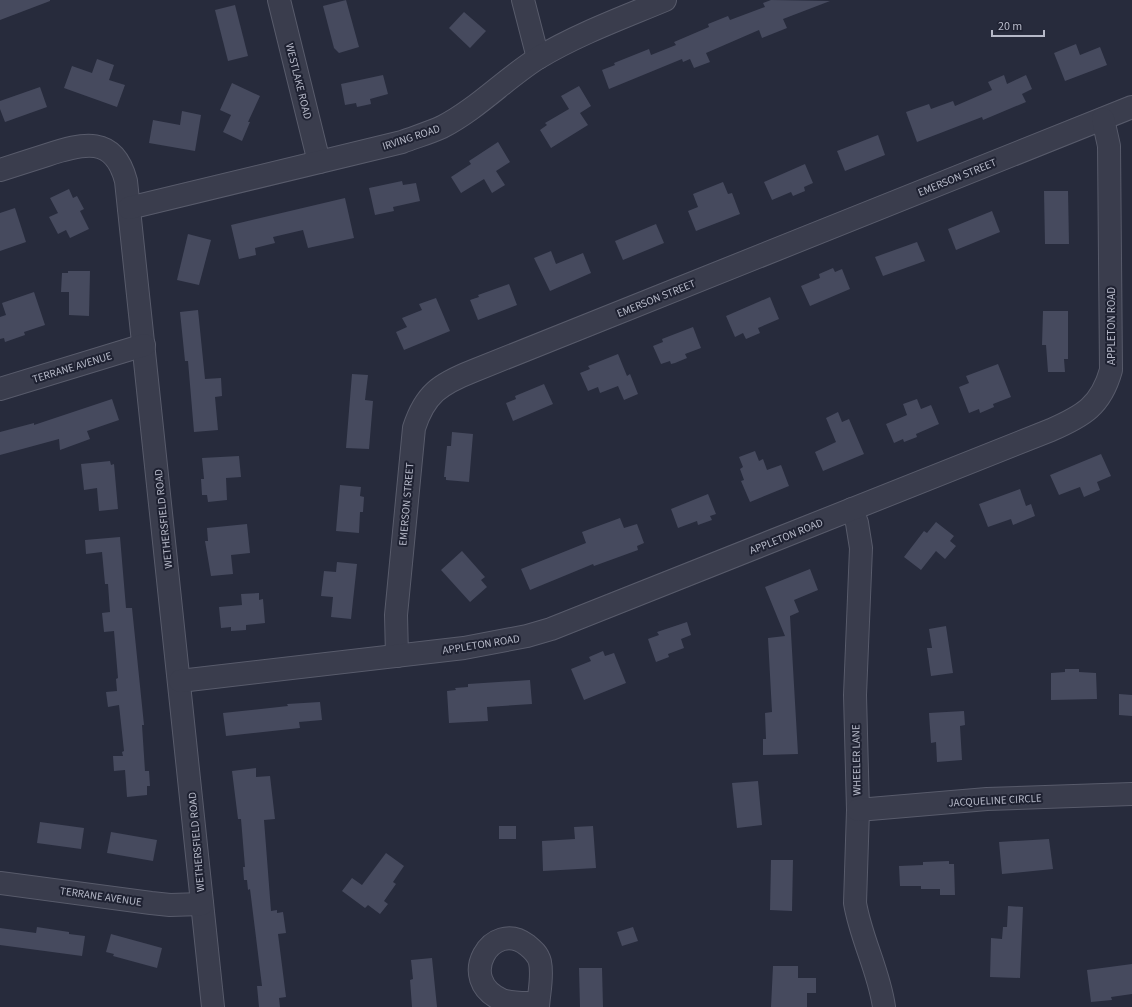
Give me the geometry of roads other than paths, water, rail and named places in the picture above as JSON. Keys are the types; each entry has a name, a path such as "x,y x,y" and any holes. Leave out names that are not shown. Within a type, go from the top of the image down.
{"street":[{"name":"WESTLAKE ROAD","path":"279,0 319,162"},
{"path":"523,0 538,58"},
{"name":"IRVING ROAD","path":"129,208 402,142 442,127 462,115 538,58 584,34 665,0"},
{"name":"EMERSON STREET","path":"397,656 396,615 414,428 420,411 428,398 440,388 455,378 1132,107"},
{"name":"APPLETON ROAD","path":"180,681 397,656 497,642 551,629 1070,422 1086,412 1098,400 1107,387 1111,370 1112,345 1109,146 1103,119"},
{"name":"WETHERSFIELD ROAD","path":"0,170 70,147 92,145 103,147 118,160 123,169 129,208 144,345 213,1007"},
{"name":"TERRANE AVENUE","path":"0,389 144,345"},
{"name":"WHEELER LANE","path":"852,509 857,523 862,548 855,695 858,810 855,903 857,917 879,982 884,1007"},
{"name":"JACQUELINE CIRCLE","path":"858,810 987,799 1088,797 1132,794"},
{"name":"TERRANE AVENUE","path":"0,883 170,905 202,904"}]}
